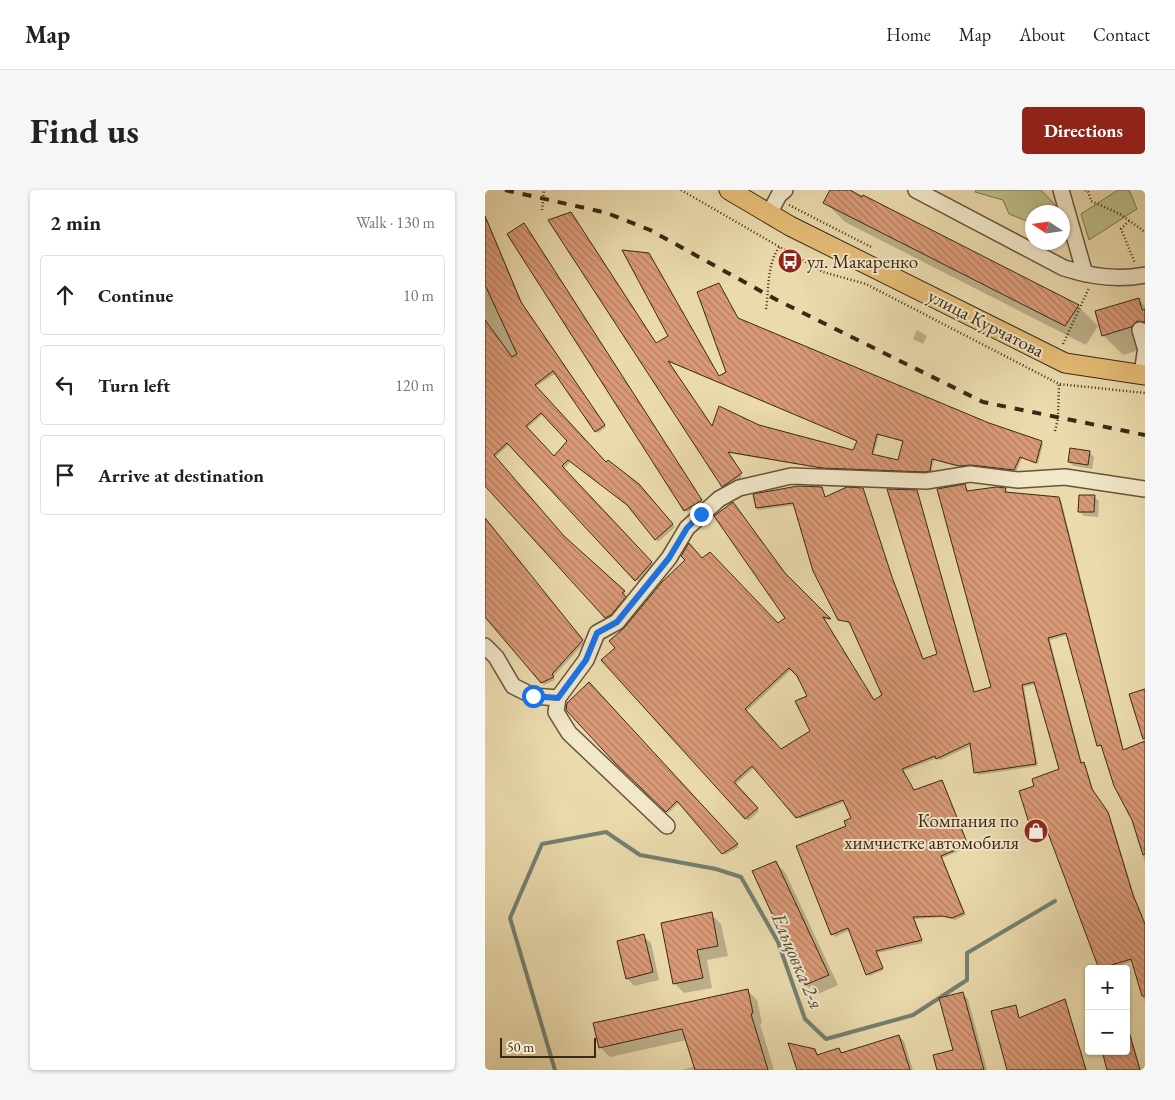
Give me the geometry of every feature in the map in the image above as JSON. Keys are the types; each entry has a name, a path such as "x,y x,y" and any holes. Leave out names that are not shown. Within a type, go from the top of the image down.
{"main road":[{"name":"улица Курчатова","path":"729,190 769,214 1065,363 1144,381"}],"lane":[{"path":"916,190 1064,268 1089,274 1142,276"},
{"path":"1061,190 1089,274"},
{"path":"769,214 780,192"},
{"path":"1141,330 1145,347"},
{"path":"1144,381 1145,353"},
{"path":"667,826 569,733 556,712 558,698 586,660 597,633 617,622 669,558 687,528 719,498 739,488 791,476 926,480 970,474 1017,480 1065,477 1145,489"},
{"path":"485,646 496,657 513,686 533,696 558,698"}],"path":[{"path":"542,210 543,190"},
{"path":"681,190 823,272 866,284 1059,384 1144,381"},
{"path":"1085,190 1088,191 1091,201 1129,221 1145,232"},
{"path":"799,210 878,251"},
{"path":"1129,221 1121,229 1142,276"},
{"path":"766,309 771,280 770,267 779,247"},
{"path":"1072,348 1063,345 1088,291 1089,274"},
{"path":"1055,431 1058,419 1059,384"}],"green space":[{"path":"976,190 1041,190 1055,205 1025,205 1025,220 1009,214 1003,200 975,192"},
{"path":"1118,190 1129,190 1137,209 1089,240 1081,214"}],"building":[{"path":"830,190 850,190 862,197 863,195 1079,305 1065,326 823,203"},
{"path":"571,212 656,343 668,336 622,250 649,253 719,376 726,372 697,292 719,283 738,318 989,423 1042,441 1036,463 1020,457 1014,470 971,465 959,466 932,459 930,471 925,472 822,468 728,452 742,473 722,487 548,220","holes":["668,361 857,441 853,450 759,425 719,406 712,426","877,434 903,441 898,460 872,454"]},
{"path":"485,216 521,302 605,425 595,432 553,371 535,385 606,462 608,460 639,484 673,524 655,540 627,505 568,460 562,466 652,562 635,581 507,443 494,455 564,536 625,591 622,593 626,597 611,615 605,618 485,486 485,320 512,357 517,354 485,285","holes":["541,413 567,441 554,456 526,426"]},
{"path":"524,223 702,500 684,511 507,234"},
{"path":"1139,298 1142,310 1145,309 1145,322 1137,321 1131,327 1102,336 1095,311"},
{"path":"1070,448 1090,451 1088,465 1068,462"},
{"path":"965,484 967,491 996,487 1006,488 1005,492 1059,497 1123,750 1145,741 1145,854 1143,855 1132,820 1114,786 1101,745 1097,746 1066,633 1048,638 1081,763 1084,762 1092,789 1108,812 1133,895 1145,924 1145,996 1142,996 1131,959 1112,965 1098,965 1048,833 1034,839 1019,791 1034,786 1032,779 1059,769 1034,682 1022,685 1036,764 974,773 970,743 936,759 935,756 902,769 914,790 942,780 968,845 941,856 964,913 952,918 942,916 913,917 922,940 876,951 883,968 866,975 848,928 831,935 796,846 846,826 844,821 851,818 843,800 796,818 752,766 734,782 758,808 745,819 601,660 615,648 609,641 624,628 662,582 685,560 681,556 689,543 702,558 710,552 778,623 785,618 714,516 733,502 785,573 831,619 823,617 874,700 882,695 849,622 838,620 813,571 793,503 756,508 753,494 798,486 822,487 825,497 847,487 863,488 892,577 923,659 937,654 887,489 917,490 974,692 991,687 937,489","holes":["789,668 797,676 807,696 795,701 810,731 781,749 745,709"]},
{"path":"1079,495 1095,495 1094,512 1078,512"},
{"path":"485,518 583,640 552,674 554,677 541,683 485,617"},
{"path":"589,682 738,844 722,854 677,801 666,812 615,763 566,710 567,703"},
{"path":"1145,689 1145,739 1143,739 1129,694"},
{"path":"776,861 829,975 805,985 752,871"},
{"path":"712,912 718,946 697,950 703,978 673,984 661,923"},
{"path":"644,934 653,972 626,979 617,941"},
{"path":"748,989 753,1013 751,1014 768,1070 695,1070 682,1029 599,1048 593,1023"},
{"path":"963,992 984,1070 937,1070 933,1055 953,1050 939,998"},
{"path":"1065,999 1086,1070 1007,1070 991,1011 1016,1005 1019,1018"},
{"path":"899,1035 910,1070 797,1070 788,1043 815,1049 817,1055 839,1048 841,1053"},
{"path":"1130,1035 1140,1070 1107,1070 1103,1055 1130,1055"}],"waterway":[{"name":"Ельцовка 2-я","path":"555,1070 510,918 542,844 606,832 640,855 716,869 741,877 778,942 805,1019 826,1039 913,1015 967,980 967,953 1055,901"}],"railway":[{"path":"505,190 607,213 650,230 777,300 983,402 1145,435"}],"place":[{"name":"ул. Макаренко","path":"790,261"},
{"name":"Компания по химчистке автомобиля","path":"1036,831"}],"route":[{"path":"533,696 558,698 571,684 586,660 597,633 617,622 669,558 687,528 701,514"}]}
